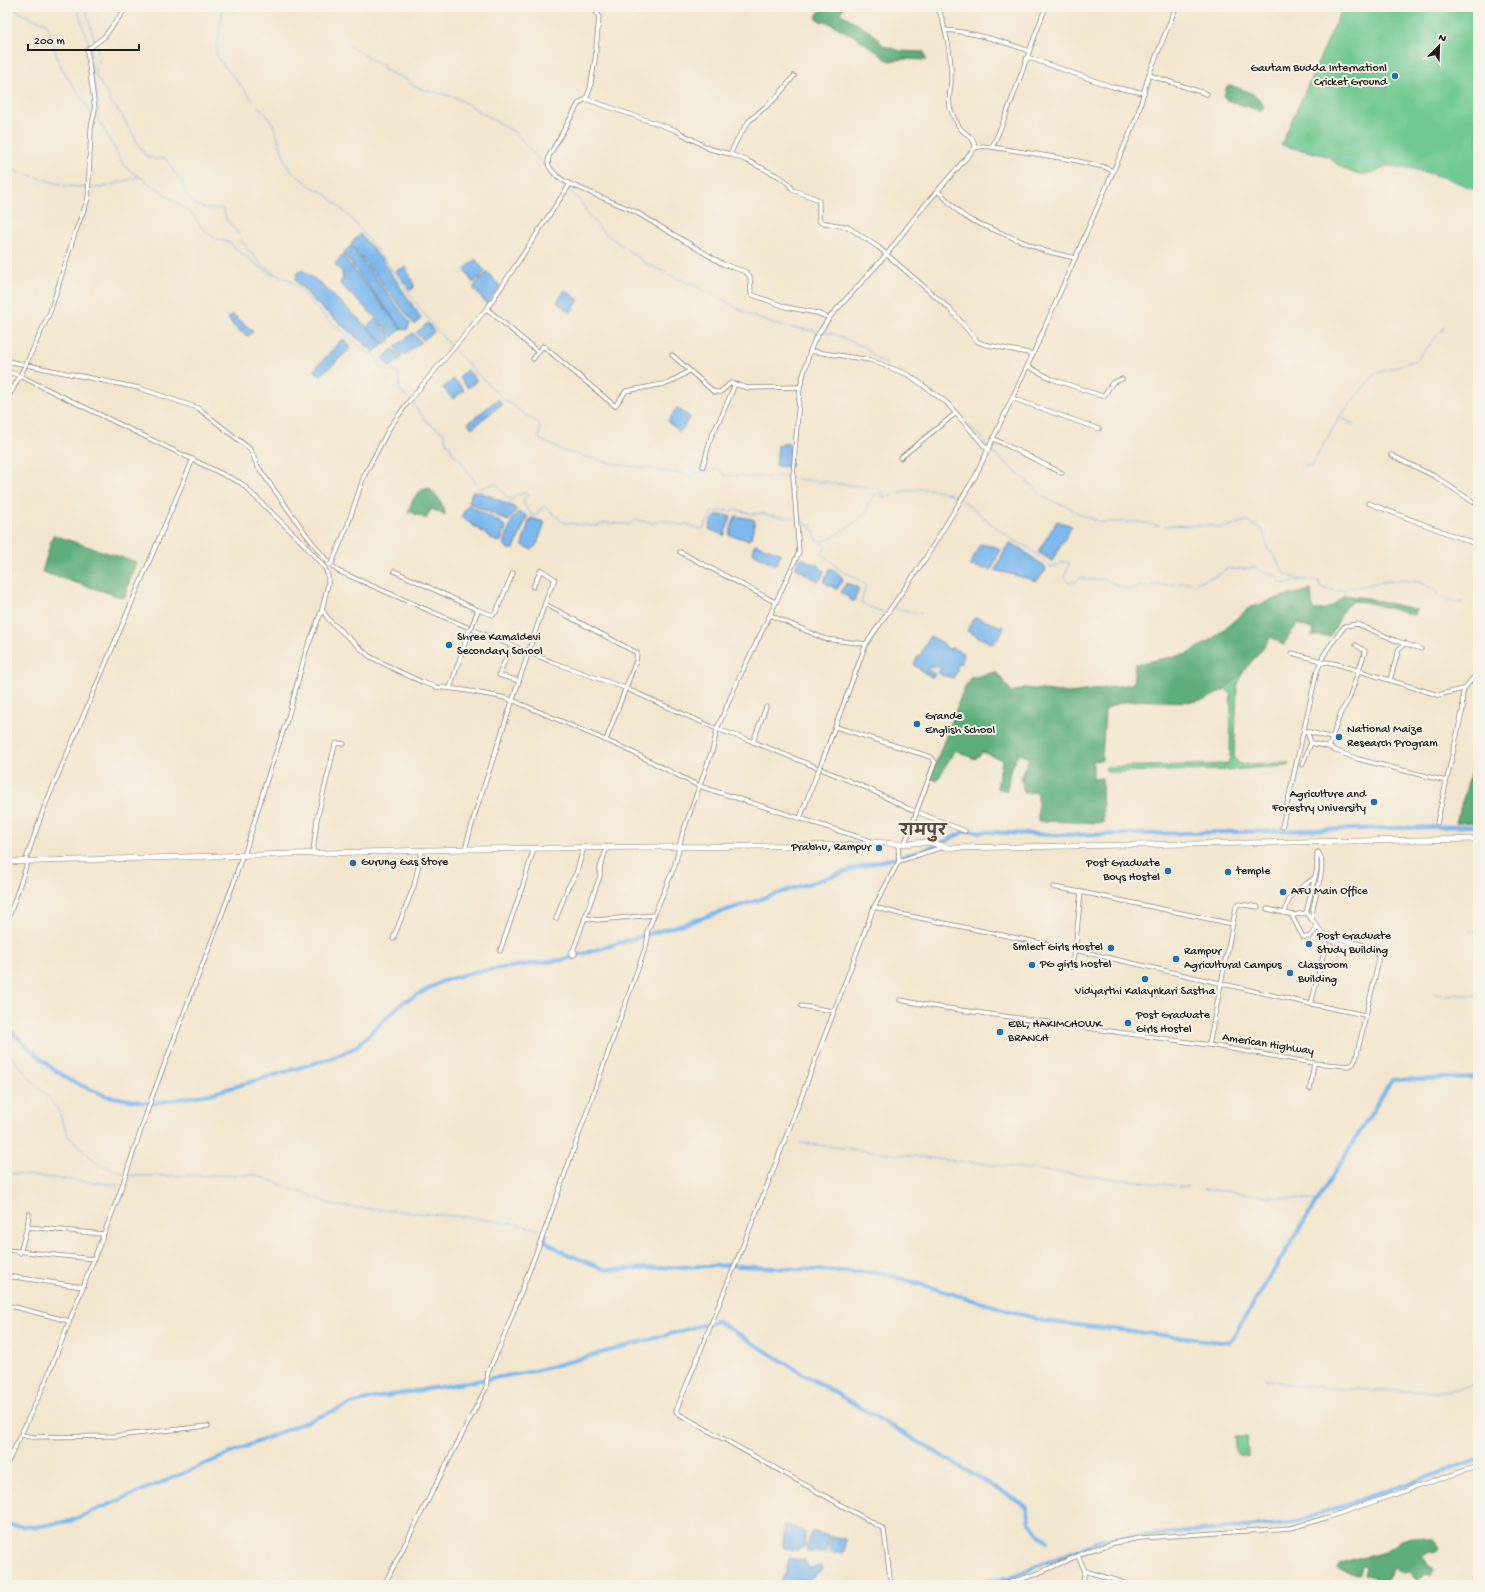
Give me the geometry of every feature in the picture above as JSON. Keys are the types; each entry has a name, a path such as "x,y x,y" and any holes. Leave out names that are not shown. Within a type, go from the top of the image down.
{"main road":[{"path":"7,862 243,856 313,852 465,848 860,845 874,842 898,844 930,842 950,848 1478,839"}],"street":[{"path":"7,400 27,362 50,312 75,233 88,199 90,128 95,109 87,50 104,37 127,7"},
{"path":"593,7 599,16 595,60 590,89 586,99 579,103 549,156 549,166 564,181 634,210 723,264 746,272 750,277 751,293 753,295 786,307 817,313 829,318"},
{"path":"938,7 949,49 951,79 950,109 960,128 976,144 975,148"},
{"path":"992,147 1009,111 1029,51 1046,7"},
{"path":"800,818 836,727 866,644 925,559 962,500 994,439 1137,117 1149,75 1176,7"},
{"path":"945,30 963,32 1005,42 1029,51"},
{"path":"1027,57 1113,87 1144,93"},
{"path":"1149,75 1207,94"},
{"path":"730,154 749,121 777,97 794,76"},
{"path":"586,99 675,130 710,149 730,154 780,177 788,183 790,188 793,190 817,198 820,201 820,222 848,227 878,246 950,309 977,341 983,344 1033,354"},
{"path":"384,1585 486,1388 487,1379 546,1227 648,937 647,932 676,865 682,835 713,748 718,728 738,680 770,615 798,552 793,476 800,387 815,339 829,318 886,254 919,212 975,148 980,146 992,147 1073,160 1104,167 1113,171"},
{"path":"325,568 331,564 347,527 364,476 390,427 487,309 570,184"},
{"path":"938,191 960,214 970,220 1046,251 1075,258"},
{"path":"487,309 538,352"},
{"path":"533,359 543,346 615,406 626,392 669,383 689,371"},
{"path":"810,352 863,359 904,372 946,403 988,450"},
{"path":"672,355 714,392 720,392 731,383 748,388 800,387"},
{"path":"7,361 139,388 198,408 250,449 258,468 308,537 328,562 338,571 474,630 552,662 625,688 718,728 869,789 907,808 965,831"},
{"path":"1027,366 1052,379 1102,396 1104,396 1112,383 1122,380"},
{"path":"7,371 241,483 303,543 325,568 328,576 328,584 322,610 306,651 289,714 233,885 152,1097 127,1175 45,1383 7,1464"},
{"path":"703,466 711,438 734,384"},
{"path":"1012,398 1099,430"},
{"path":"900,458 956,413"},
{"path":"994,439 1062,473"},
{"path":"1391,455 1436,477 1473,502"},
{"path":"7,922 44,808 193,459"},
{"path":"1368,503 1478,545"},
{"path":"680,552 775,602"},
{"path":"394,570 478,610 493,615 496,612 513,573"},
{"path":"465,848 477,806 512,700 555,579 541,570 533,587"},
{"path":"545,604 637,653 636,661 606,740"},
{"path":"322,610 330,621 369,656 422,682 436,687 450,688 512,700 606,740 699,786 874,842"},
{"path":"450,688 469,631 478,610"},
{"path":"770,615 825,639 866,644"},
{"path":"1282,826 1306,731 1317,671 1325,650 1329,648 1345,626 1356,624 1421,649"},
{"path":"1390,680 1399,649 1405,643"},
{"path":"1329,747 1341,712 1359,671 1365,651 1356,645"},
{"path":"510,648 499,675 519,681"},
{"path":"1292,653 1320,663 1330,662 1438,695 1463,689 1478,673"},
{"path":"1437,823 1463,708 1463,689"},
{"path":"753,742 766,707"},
{"path":"836,727 934,759 935,762 905,843"},
{"path":"1306,731 1332,738"},
{"path":"1302,765 1311,743 1306,731"},
{"path":"1311,743 1329,747 1358,759 1446,781"},
{"path":"313,852 317,819 335,744 344,744"},
{"path":"891,1585 884,1531 882,1528 676,1411 771,1176 874,907 899,859 898,844"},
{"path":"899,859 941,846"},
{"path":"556,919 567,889 576,874 584,847"},
{"path":"573,951 600,876 600,868 607,847"},
{"path":"500,951 534,848"},
{"path":"393,939 414,886 422,850"},
{"path":"1267,908 1293,915 1306,913 1318,863 1318,853 1320,855 1322,867 1312,919 1316,924"},
{"path":"1285,913 1289,898 1314,878"},
{"path":"1053,887 1233,924"},
{"path":"1071,967 1075,950 1081,892"},
{"path":"1209,1045 1236,907 1238,904 1258,906"},
{"path":"874,907 900,914 1075,950 1220,984 1365,1015"},
{"name":"American Highway","path":"900,1000 932,1006 1209,1045 1314,1063 1344,1066 1353,1064 1356,1058 1378,964 1378,956 1355,942 1327,937 1306,913"},
{"path":"585,918 597,920 654,915"},
{"path":"1293,915 1293,918 1304,937 1309,937 1318,928"},
{"path":"1311,1004 1327,937"},
{"path":"801,1006 834,1011"},
{"path":"1310,1089 1314,1063"},
{"path":"20,1253 28,1227 29,1214"},
{"path":"28,1227 103,1234"},
{"path":"7,1250 20,1253 93,1259"},
{"path":"7,1276 83,1287"},
{"path":"7,1305 69,1321"},
{"path":"21,1435 33,1437 116,1436 208,1426"},
{"path":"1002,1585 1034,1575 1078,1556 1114,1543 1140,1538 1291,1528 1329,1517 1478,1466"},
{"path":"1078,1556 1085,1571 1082,1585"},
{"path":"1085,1571 1131,1585"}],"green space":[{"path":"824,7 844,7 840,13 872,33 884,46 901,51 924,52 926,60 903,59 889,61 856,37 816,18 818,13"},
{"name":"Gautam Budda Internationl Cricket Ground","path":"1343,7 1478,7 1478,191 1449,179 1409,168 1388,166 1373,173 1353,173 1339,166 1328,156 1281,145"},
{"path":"1230,85 1254,95 1262,102 1264,107 1260,111 1227,100 1224,97 1226,88"},
{"path":"429,488 440,500 445,515 431,509 426,519 411,512 408,513 417,494 424,489"},
{"path":"53,535 136,562 124,598 42,572"},
{"path":"1311,590 1313,610 1330,607 1344,595 1368,598 1417,610 1414,615 1365,602 1354,601 1345,607 1331,636 1312,636 1314,630 1297,624 1283,645 1271,637 1243,672 1225,688 1208,698 1189,702 1132,701 1119,703 1108,708 1105,712 1102,760 1093,761 1093,779 1102,778 1103,823 1038,821 1038,792 1024,793 1021,776 1029,758 1018,754 1010,772 1007,791 997,788 1002,760 983,752 975,759 955,750 937,781 930,778 963,691 970,678 996,672 1012,692 1024,688 1070,693 1133,684 1135,664 1187,654 1211,640 1249,608 1281,597"},
{"path":"1246,667 1237,687 1234,758 1240,764 1289,763 1288,766 1226,770 1106,772 1106,767 1227,764 1230,759 1231,695 1226,689 1222,691"},
{"path":"1478,748 1478,822 1456,823"},
{"path":"1234,1436 1247,1436 1248,1456 1236,1453"},
{"path":"1411,1536 1434,1540 1439,1549 1436,1553 1428,1552 1421,1557 1435,1569 1432,1576 1426,1573 1418,1580 1415,1579 1410,1572 1401,1573 1394,1567 1386,1581 1365,1574 1367,1567 1364,1566 1359,1575 1337,1569 1339,1564 1386,1552 1401,1540"}],"water":[{"path":"360,234 383,261 421,318 415,325 351,244"},
{"path":"351,246 410,323 407,330 402,329 343,253"},
{"path":"342,255 401,329 393,337 376,318 340,284 343,278 342,272 335,264"},
{"path":"475,259 485,271 475,282 472,282 465,269"},
{"path":"406,267 414,285 414,288 410,290 396,271"},
{"path":"302,270 321,284 384,344 374,352 317,304 296,281 297,273"},
{"path":"487,272 500,286 487,304 474,289 475,285"},
{"path":"565,290 579,300 570,313 557,302"},
{"path":"232,314 253,332 248,336 237,329 228,319"},
{"path":"375,319 391,337 390,341 384,343 367,327"},
{"path":"428,323 434,332 423,340 416,333"},
{"path":"413,333 421,342 403,356 395,347"},
{"path":"342,339 345,340 351,348 320,376 314,370"},
{"path":"393,349 402,357 390,367 382,359"},
{"path":"467,370 477,380 468,388 459,377"},
{"path":"454,379 464,390 453,399 443,388"},
{"path":"498,399 502,404 472,428 468,423"},
{"path":"677,408 690,417 680,432 668,422"},
{"path":"789,443 791,445 791,467 776,466 778,445"},
{"path":"476,491 514,507 516,510 508,521 469,503 472,492"},
{"path":"468,505 500,522 506,527 501,541 497,542 461,517"},
{"path":"518,512 526,515 527,517 514,549 508,549 504,544 513,517"},
{"path":"717,515 731,516 724,536 709,529 712,520"},
{"path":"736,516 755,521 751,538 748,540 729,535"},
{"path":"530,518 545,522 537,544 532,550 522,545"},
{"path":"1057,521 1072,526 1052,561 1038,552"},
{"path":"1010,543 1020,548 1045,567 1046,570 1037,581 995,570"},
{"path":"755,544 780,553 777,563 774,564 753,553"},
{"path":"980,544 997,547 1000,550 991,570 970,566"},
{"path":"801,558 819,566 824,571 820,580 818,581 796,568 798,560"},
{"path":"829,569 833,569 843,578 836,589 824,582"},
{"path":"846,583 859,589 854,601 841,592"},
{"path":"977,618 1003,627 1003,631 993,644 967,631 973,619"},
{"path":"930,636 943,643 948,649 952,648 963,653 964,656 960,664 957,664 957,672 953,678 941,675 938,672 941,669 939,667 929,666 927,669 935,674 931,677 914,665 918,656 921,655"},
{"path":"785,1526 794,1527 805,1532 805,1546 797,1550 784,1548"},
{"path":"812,1532 829,1536 827,1553 808,1552 807,1550 810,1534"},
{"path":"831,1536 845,1539 843,1553 830,1553"},
{"path":"789,1558 800,1560 804,1559 808,1567 822,1566 823,1570 810,1579 783,1584 782,1579 786,1573"}],"waterway":[{"path":"12,7 24,15 46,23 52,36 57,59 91,114"},
{"path":"77,7 89,45"},
{"path":"85,7 95,41"},
{"path":"223,7 216,54 220,61 253,100"},
{"path":"346,43 379,64 384,64 384,70 408,80 409,83 422,89 455,97 516,133 556,179 566,187"},
{"path":"97,45 99,60 95,70 96,77 107,93 110,102 119,111 145,155 155,159 165,158 175,174 183,182 185,192 188,197 195,204 209,209 223,209 226,219 240,235 242,242 259,262 275,274 290,280 324,316 368,353 374,354 384,369 399,373 400,391 409,399"},
{"path":"90,50 92,75"},
{"path":"93,80 98,99 98,119 125,167 193,215 202,228 216,239 228,242 254,263 271,274 274,274"},
{"path":"258,106 274,126 288,168 310,186 325,193 350,217 392,269 432,325 452,347"},
{"path":"1281,145 1305,149 1353,161 1409,168 1438,175 1478,191"},
{"path":"7,161 15,171 67,186 101,188 138,177"},
{"path":"569,190 580,200 590,217 601,230 645,263 714,295 752,316 779,326 817,331"},
{"path":"1302,465 1311,466 1340,416 1375,374 1416,360 1445,327"},
{"path":"822,332 834,334 864,347 877,359 887,364"},
{"path":"454,350 503,399 540,425 539,439 564,451 610,463 690,475 717,469 724,475 771,478 784,475 792,478"},
{"path":"899,369 907,373"},
{"path":"411,401 426,421 444,433 446,442 450,446 452,453 460,459 479,488 481,489 488,485 496,484 511,501 516,495 526,493 528,495 524,499 523,503 527,510 534,516 537,515 541,508 545,507 565,523 595,526 606,523 630,524 635,520 654,523 660,520 681,525 687,524 699,529 704,528 712,512 738,510 752,514 763,513 766,515 793,518"},
{"path":"1341,417 1354,425"},
{"path":"967,424 981,437 986,445"},
{"path":"990,450 1046,499 1066,506 1081,515 1101,522 1139,522 1159,526"},
{"path":"795,479 878,488 883,492 885,497"},
{"path":"798,519 803,521 806,525 811,525 818,541 822,542 858,520 868,510 867,505 874,495 880,494 885,497 914,489 931,489 960,498"},
{"path":"962,500 1011,539 1029,548 1052,568 1064,562 1070,563 1064,577 1069,582 1076,582 1080,578 1089,580 1101,579 1108,580 1123,588 1134,589 1140,586 1148,587 1188,582 1194,584 1217,576 1228,568 1255,568 1264,573 1273,573 1281,582 1285,584 1301,580 1319,581 1320,588 1335,590 1386,582 1417,582 1430,587 1449,601 1463,602"},
{"path":"1165,526 1208,525 1223,528 1246,521 1263,530 1268,550 1274,555 1281,568 1287,575 1301,580"},
{"path":"822,542 825,548 822,554 844,573 851,575 866,585 861,603 885,613"},
{"path":"894,608 921,614"},
{"path":"154,1103 210,1094 335,1057 356,1047 402,1003 443,981 473,972 562,960 693,921 866,865 922,851 965,831 1054,835 1478,826"},
{"path":"1469,931 1478,931"},
{"path":"1433,994 1478,995"},
{"path":"7,1028 53,1069 71,1081 107,1096 148,1103"},
{"path":"7,1052 52,1102 59,1112 68,1136 96,1162 124,1174"},
{"path":"738,1266 882,1273 1044,1321 1229,1343 1392,1080 1478,1077"},
{"path":"800,1143 963,1162"},
{"path":"969,1162 1188,1187"},
{"path":"7,1173 118,1185"},
{"path":"127,1175 256,1175 337,1206 474,1218 515,1224 540,1230"},
{"path":"1204,1189 1317,1201"},
{"path":"546,1235 545,1241 565,1253 606,1270 734,1265"},
{"path":"7,1525 35,1527 70,1521 351,1404 374,1398 535,1371 717,1321 805,1375 1020,1502 1026,1508 1029,1522 1047,1542"},
{"path":"1266,1379 1290,1385 1437,1392 1478,1385"},
{"path":"956,1585 1008,1578 1104,1539 1291,1523 1478,1460"}],"place":[{"name":"Gautam Budda Internationl Cricket Ground","path":"1395,76"},
{"name":"Shree Kamaldevi Secondary School","path":"449,645"},
{"name":"Grande English School","path":"917,724"},
{"name":"National Maize Research Program","path":"1339,737"},
{"name":"Agriculture and Forestry University","path":"1374,802"},
{"name":"Prabhu, Rampur","path":"879,848"},
{"name":"Gurung Gas Store","path":"353,863"},
{"name":"Post Graduate Boys Hostel","path":"1168,871"},
{"name":"temple","path":"1228,872"},
{"name":"AFU Main Office","path":"1283,892"},
{"name":"Post Graduate Study Building","path":"1309,944"},
{"name":"Smlect Girls Hostel","path":"1111,948"},
{"name":"Rampur Agricultural Campus","path":"1176,959"},
{"name":"PG girls hostel","path":"1032,965"},
{"name":"Classroom Building","path":"1290,973"},
{"name":"Vidyarthi Kalaynkari Sastha","path":"1145,979"},
{"name":"Post Graduate Girls Hostel","path":"1128,1023"},
{"name":"EBL, HAKIMCHOWK BRANCH","path":"1000,1032"}],"district":[{"name":"रामपुर","path":"923,832"}]}
